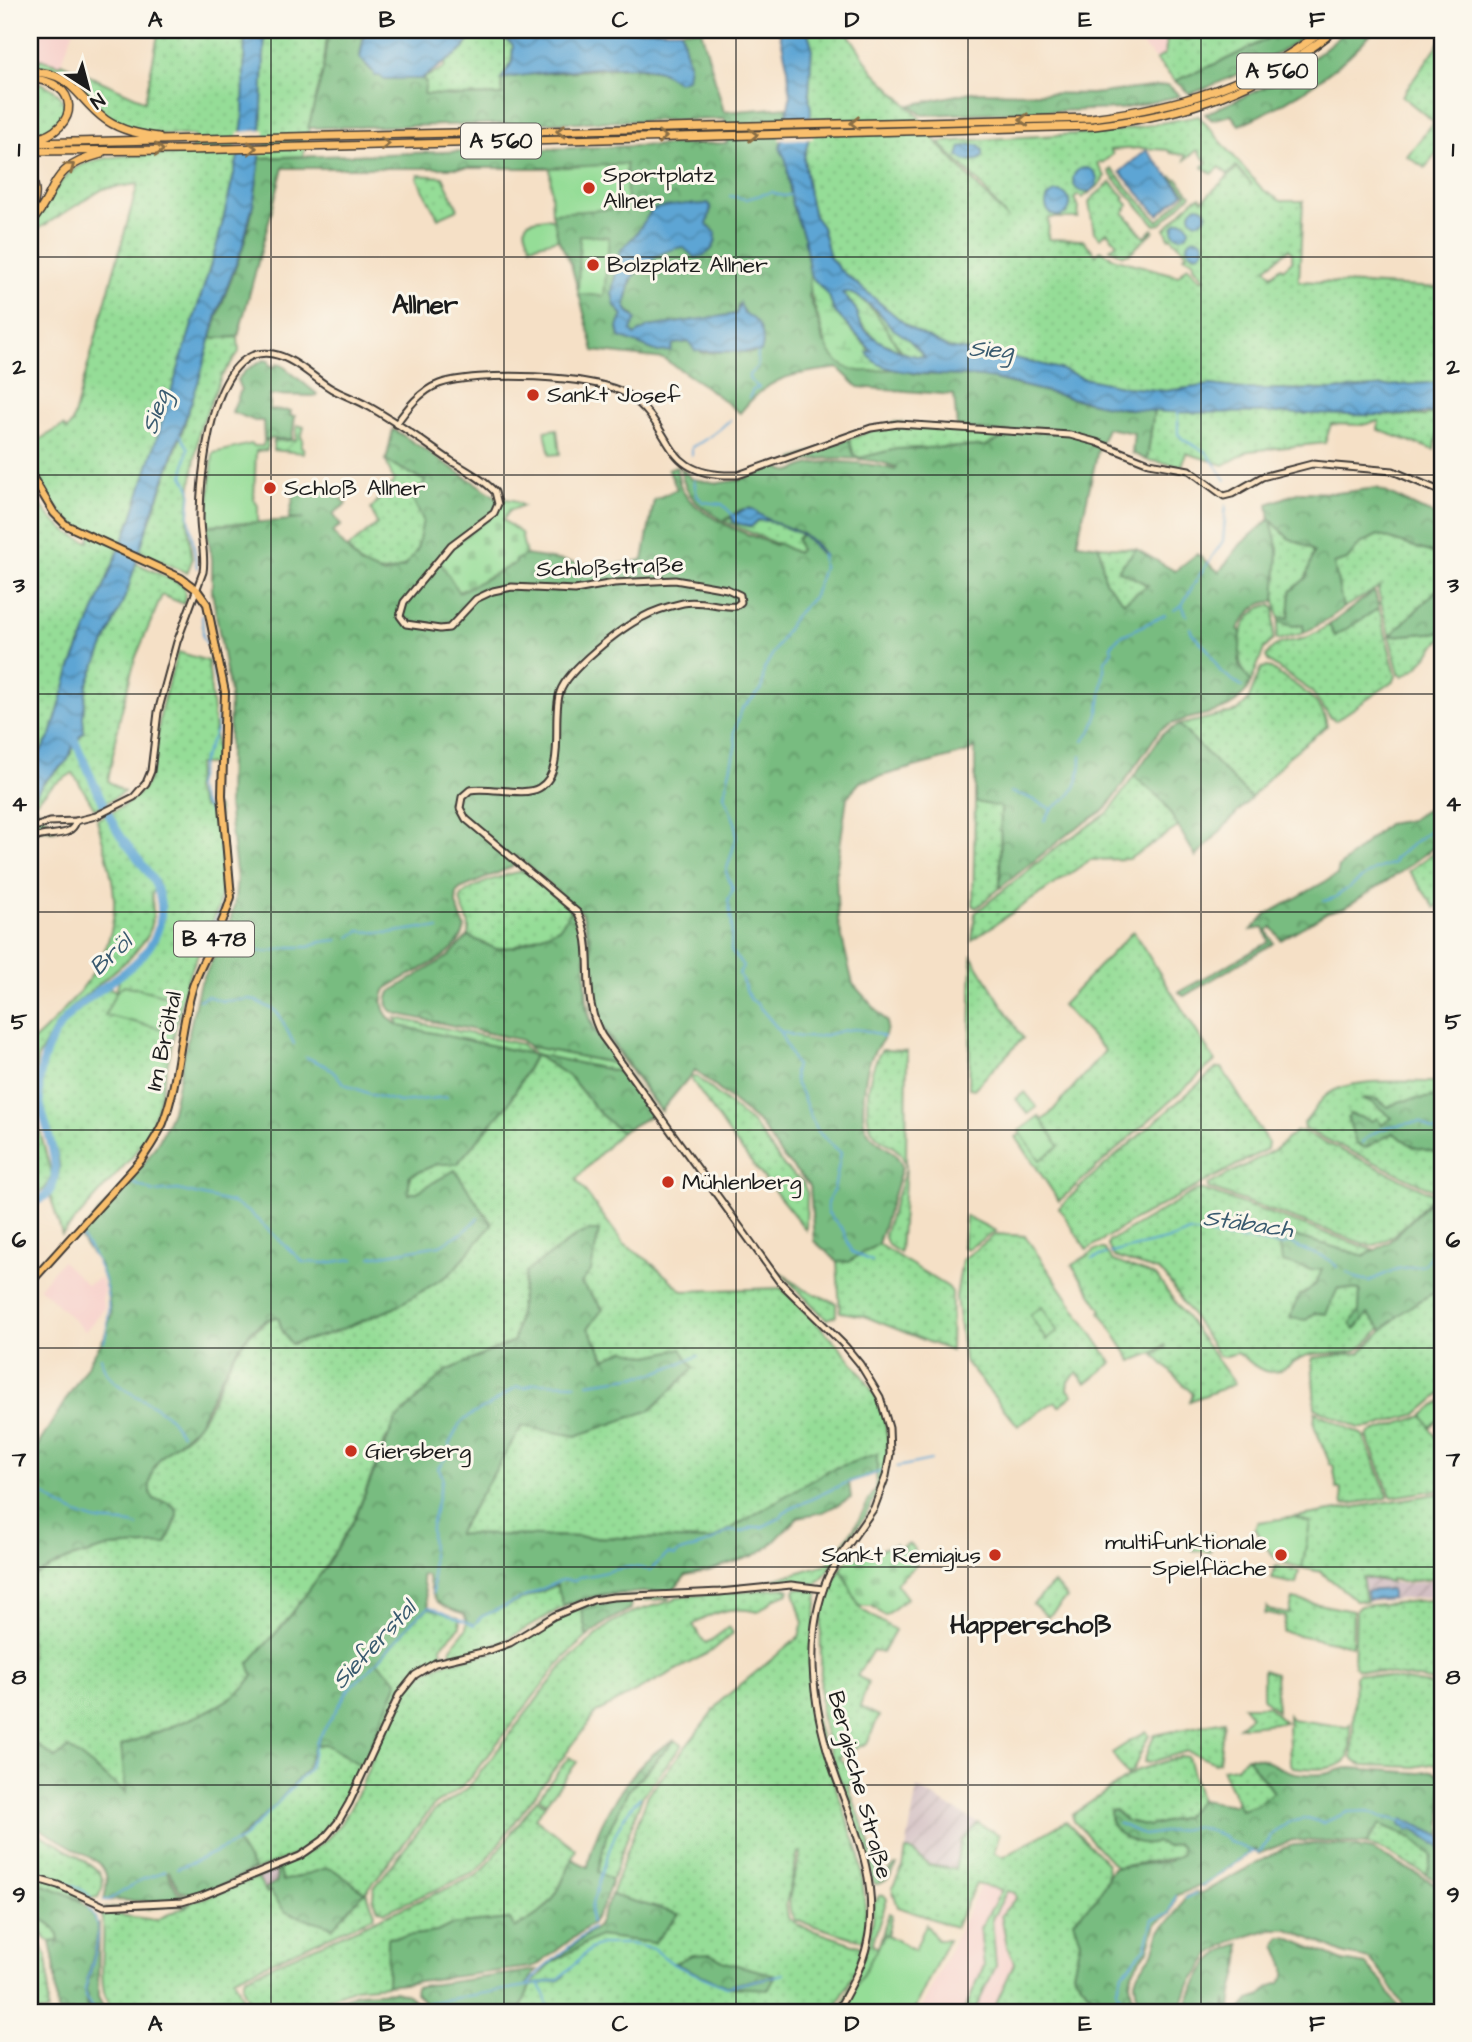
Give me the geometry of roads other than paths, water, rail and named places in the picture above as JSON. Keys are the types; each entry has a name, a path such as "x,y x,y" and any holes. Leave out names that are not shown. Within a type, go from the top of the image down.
{"highway":[{"name":"A 560","path":"30,142 1091,118 1165,107 1210,92 1260,71 1323,30"},
{"name":"A 560","path":"30,151 188,150 1094,126 1168,114 1213,101 1272,74 1335,30"},
{"path":"30,72 46,72 60,78 103,117 119,127 139,134 176,140"},
{"path":"30,79 48,80 55,84 64,94 68,106 66,119 60,128 48,136 30,142"},
{"path":"30,223 65,169 89,157 130,150"},
{"path":"30,174 35,188 30,212"}],"main road":[{"name":"Schloßstraße","path":"76,821 117,807 139,793 151,771 158,712 181,627 205,564 200,523 207,440 222,394 242,363 258,354 276,355 292,362 333,390 367,405 495,492 498,501 494,513 454,542 407,600 400,614 406,624 446,629 453,625 468,605 480,597 497,590 516,587 575,590 614,583 676,580 735,591 741,597 740,604 734,607 699,601 677,604 651,613 627,627 573,671 565,681 557,706 555,759 545,783 537,789 527,791 470,790 464,793 460,802 460,810 466,819 578,914 586,935 588,994 593,1020 657,1111"},
{"path":"396,424 412,403 436,385 461,378 542,377 616,388 646,411 679,459 692,468 723,475 738,475 871,428 898,424 1070,435 1149,463 1189,470 1224,496 1233,494 1262,477 1312,464 1393,471 1442,492"},
{"path":"30,473 57,517 66,525 172,573 197,590"},
{"name":"Im Bröltal","path":"30,1283 119,1184 155,1139 165,1118 172,1091 194,985 227,912 231,897 222,795 225,692 209,608 197,590"},
{"path":"30,829 49,822 76,821 72,831 42,834 30,841"},
{"name":"Bergische Straße","path":"657,1111 779,1282 860,1363 886,1412 890,1454 881,1494 823,1588 816,1620 814,1656 819,1718 826,1747 866,1863 871,1892 867,1945 850,1989 837,2012"},
{"path":"30,1877 58,1885 104,1906 182,1902 202,1896 300,1856 323,1840 349,1803 399,1695 415,1675 435,1663 510,1643 562,1612 593,1600 792,1585 823,1588"}],"water":[{"path":"245,30 265,30 260,158 254,200 242,248 218,311 200,377 127,592 87,685 84,732 74,743 68,760 44,782 30,802 30,768 51,735 70,670 132,518 218,241 238,157 243,120"},
{"path":"369,30 681,30 689,64 687,79 678,82 659,71 627,67 558,71 501,79 512,63 513,45 495,32 472,34 464,49 421,79 384,79 374,76 360,58 364,35"},
{"path":"779,30 807,30 812,46 809,94 811,112 804,158 814,216 822,227 830,258 839,269 910,328 948,348 1007,356 1060,369 1083,378 1126,387 1166,391 1211,385 1243,389 1333,390 1442,382 1442,412 1357,415 1140,410 1088,402 987,378 902,371 874,361 867,352 872,351 834,311 829,296 810,275 804,237 792,205 786,160 780,148 790,98 788,69","holes":["842,293 857,296 878,311 892,328 908,339 925,357 898,350 878,340 863,328 855,308"]},
{"path":"979,145 983,150 983,156 979,160 966,161 958,156 961,147"},
{"path":"1146,150 1184,193 1158,215 1120,172"},
{"path":"1085,168 1094,171 1097,180 1094,189 1085,192 1076,189 1073,180 1076,171"},
{"path":"1058,192 1067,195 1070,204 1067,213 1058,216 1049,213 1046,204 1049,195"},
{"path":"708,203 711,207 707,225 716,233 716,238 708,252 695,258 683,247 676,248 655,257 632,278 625,305 636,319 631,331 635,335 648,327 736,314 740,303 744,314 755,320 761,329 761,352 695,351 689,342 673,344 671,351 658,352 620,337 618,327 623,315 615,306 612,293 620,251 636,234 652,210 675,205"},
{"path":"1198,206 1204,208 1204,220 1198,222 1192,220 1190,214 1192,208"},
{"path":"1181,221 1187,223 1187,235 1181,237 1175,235 1173,229 1175,223"},
{"path":"1196,238 1202,240 1202,252 1196,254 1190,252 1188,246 1190,240"},
{"path":"745,509 753,509 761,516 798,532 769,521 758,520 751,527 733,522 732,516"},
{"path":"803,535 818,547 824,557"},
{"path":"1391,1589 1391,1598 1368,1600 1367,1591"},
{"path":"1404,1819 1442,1837 1442,1849 1400,1824"}],"waterway":[{"path":"730,196 746,199 772,192 783,196 790,195"},
{"path":"749,398 753,390 759,388 749,379 749,375 757,367 758,353"},
{"path":"1178,412 1178,434 1206,452 1226,480"},
{"path":"692,455 692,447 730,420"},
{"path":"180,435 188,448 183,476 191,490 189,515 197,568"},
{"path":"694,480 697,496 703,502 722,504 734,516"},
{"path":"1174,610 1182,605 1223,541 1226,505"},
{"path":"822,554 823,568 814,596 794,617 764,669 762,689 742,709 734,732 736,744 724,795 736,825 736,839 726,872 733,889 728,900 732,923 731,951 743,966 739,973 750,999 779,1030 796,1066 796,1085 816,1130 841,1153 834,1189 827,1203 828,1213 843,1230 852,1252 872,1261"},
{"path":"1182,605 1187,616"},
{"path":"202,614 203,637 209,648 218,696 218,723 202,761 196,787 203,804 218,822 225,895 223,906 212,928"},
{"path":"1083,741 1093,728 1099,711 1105,661 1112,651 1111,646 1119,637 1165,615"},
{"path":"1190,628 1209,651 1220,671 1242,687"},
{"name":"Bröl","path":"30,1203 44,1197 52,1187 55,1174 51,1143 39,1097 41,1069 49,1047 60,1026 72,1012 134,964 147,950 156,934 161,915 157,888 119,834 71,731"},
{"path":"1044,821 1075,787 1081,756"},
{"path":"1010,792 1050,808"},
{"path":"1324,901 1334,898 1374,870 1394,863 1394,859 1426,833 1442,825"},
{"path":"350,937 359,931 389,933 422,928 438,929"},
{"path":"224,934 231,948 268,952 338,940"},
{"path":"199,1000 207,996 222,1001 252,999 280,1016 294,1044"},
{"path":"780,1031 814,1037 859,1029 884,1037"},
{"path":"306,1057 328,1067 345,1084 372,1095 400,1102 447,1097"},
{"path":"1362,1143 1381,1129 1405,1124 1421,1122 1442,1133"},
{"path":"128,1181 154,1192 178,1190 233,1203 250,1213 303,1262 326,1263 354,1259"},
{"path":"371,1257 440,1245 463,1232 478,1218"},
{"name":"Stäbach","path":"1111,1253 1189,1232 1280,1245 1292,1243 1327,1259 1337,1267"},
{"path":"80,1235 96,1260 106,1286 108,1313 104,1342"},
{"name":"Stäbach","path":"1347,1272 1356,1278 1369,1281 1397,1269 1424,1265 1436,1244 1442,1241"},
{"name":"Stäbach","path":"1092,1259 1106,1254"},
{"path":"588,1383 653,1374 698,1356"},
{"path":"101,1357 109,1376 126,1390 164,1413 181,1434"},
{"path":"433,1593 431,1527 443,1477 438,1468 451,1451 449,1444 460,1424 517,1387 524,1388 535,1383 576,1384"},
{"name":"Sieferstal","path":"897,1467 931,1460"},
{"name":"Sieferstal","path":"177,1868 241,1840 272,1809 309,1769 316,1743 349,1689 377,1662 414,1619 430,1607 474,1625 481,1617 562,1580 575,1581 579,1577 624,1568 650,1570 668,1554 675,1556 709,1543 729,1531 742,1532 753,1527 762,1527 780,1518 784,1512 843,1484 883,1471"},
{"path":"30,1485 76,1514 99,1521 138,1526"},
{"path":"591,1922 592,1904 615,1836 625,1815 640,1797"},
{"path":"1201,1887 1252,1851 1258,1853 1270,1836 1289,1822 1308,1818 1323,1823 1348,1812 1369,1811 1403,1821"},
{"path":"1118,1823 1144,1835 1198,1827 1224,1836 1230,1842 1251,1851"},
{"path":"30,1867 82,1890 91,1897"},
{"name":"Sieferstal","path":"104,1900 109,1900 143,1879 165,1871"},
{"path":"1185,1898 1196,1893"},
{"path":"1123,2012 1121,1997 1116,1990 1123,1973 1146,1947 1153,1919 1169,1914 1176,1896"},
{"path":"88,1907 94,1916 98,1937 85,1997 95,2012"},
{"path":"528,1985 539,1972 592,1928"},
{"path":"539,1984 559,1979 590,1949 604,1944 630,1944 654,1949 673,1964 726,1987 784,1974"},
{"path":"425,2003 539,1984 545,1994 548,2012"},
{"path":"1101,2012 1110,2006 1118,1994"},
{"path":"397,2012 417,2003"}],"place":[{"name":"Sportplatz Allner","path":"589,188"},
{"name":"Bolzplatz Allner","path":"593,265"},
{"name":"Sankt Josef","path":"533,395"},
{"name":"Schloß Allner","path":"270,488"},
{"name":"Mühlenberg","path":"668,1182"},
{"name":"Giersberg","path":"351,1451"},
{"name":"Sankt Remigius","path":"995,1555"},
{"name":"multifunktionale Spielfläche","path":"1281,1555"}],"district":[{"name":"Allner","path":"425,305"},
{"name":"Happerschoß","path":"1031,1625"}],"water label":[{"name":"Sieg","path":"991,350"},
{"name":"Sieg","path":"156,412"}]}
